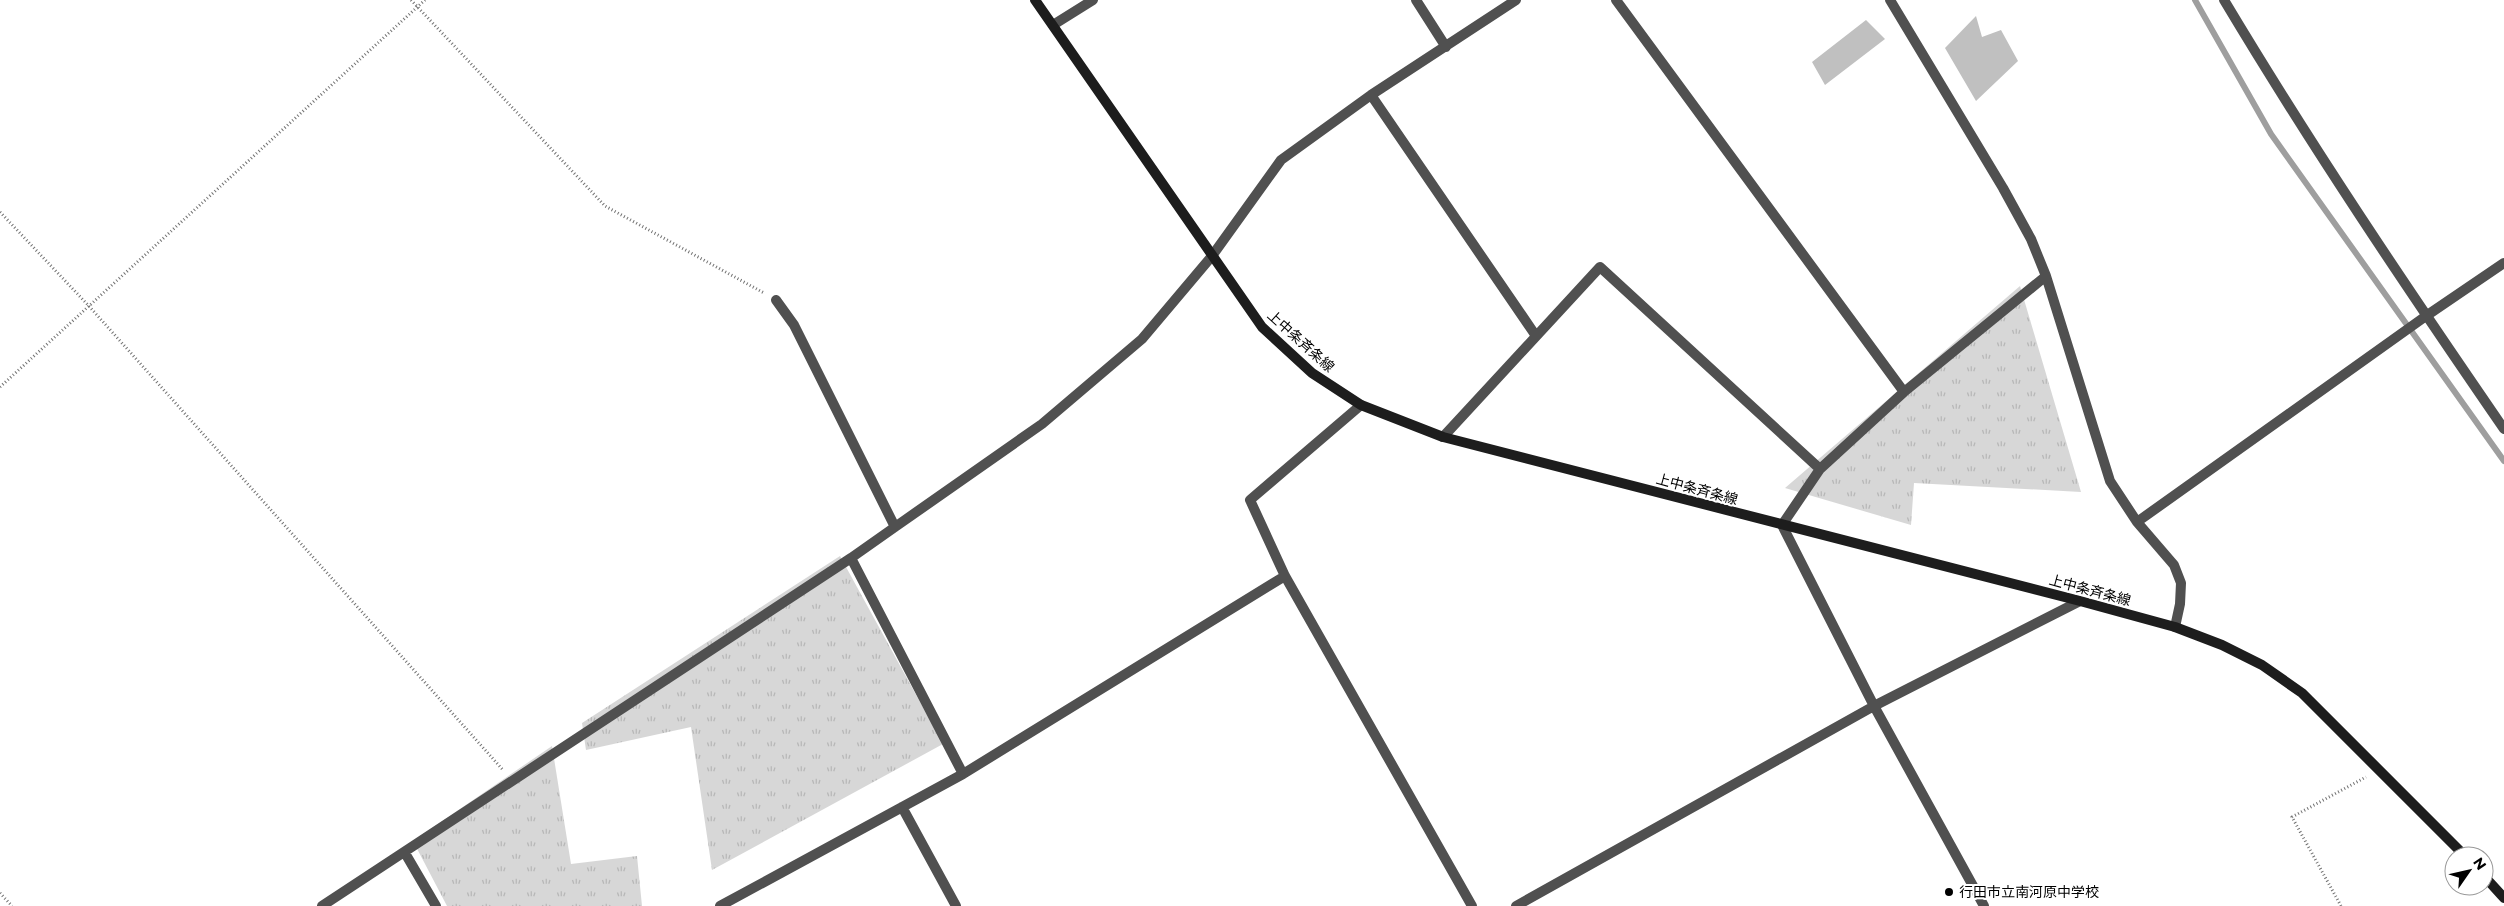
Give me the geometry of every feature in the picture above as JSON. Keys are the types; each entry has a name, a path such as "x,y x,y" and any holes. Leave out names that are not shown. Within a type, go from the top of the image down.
{"main road":[{"name":"上中条斉条線","path":"1035,0 1262,327 1312,372 1361,405 1443,437 2080,601 2174,627 2222,645 2262,666 2302,693 2455,846"}],"street":[{"path":"1053,25 1094,0"},
{"path":"1416,0 1446,46"},
{"path":"322,906 514,782 851,558 1042,424 1142,340 1212,256 1281,160 1371,95 1516,0"},
{"path":"1616,0 1904,392"},
{"path":"1890,0 2003,188 2031,239 2046,276 2110,481 2137,522 2174,565 2181,583 2180,604 2174,627"},
{"path":"2224,0 2288,108 2426,316 2504,429"},
{"path":"1371,95 1536,336"},
{"path":"2137,522 2426,316 2504,263"},
{"path":"1443,437 1600,266 1820,469"},
{"path":"1984,906 1874,706 1782,525 1820,469 1904,392 2046,276"},
{"path":"776,300 794,325 895,527"},
{"path":"1361,405 1250,500 1285,576 1472,906"},
{"path":"851,558 964,774"},
{"path":"720,906 964,774 1285,576"},
{"path":"1516,906 1874,706 2080,601"},
{"path":"902,807 956,906"},
{"path":"405,853 436,906"}],"path":[{"path":"411,0 605,206 776,300"},
{"path":"0,387 425,0"},
{"path":"0,212 88,305 514,782"},
{"path":"2341,906 2292,817 2380,769"},
{"path":"0,893 12,906"}],"green space":[{"path":"2020,286 2081,492 1914,483 1911,525 1785,488"},
{"path":"840,556 943,744 712,870 691,727 586,750 582,723"},
{"path":"552,746 571,864 637,856 642,906 447,906 413,841"}],"building":[{"path":"1976,16 1982,37 2001,30 2018,61 1976,101 1945,48"},
{"path":"1866,20 1885,39 1825,85 1812,62"}],"waterway":[{"path":"2195,0 2271,134 2504,461"}],"place":[{"name":"行田市立南河原中学校","path":"1949,892"}]}
